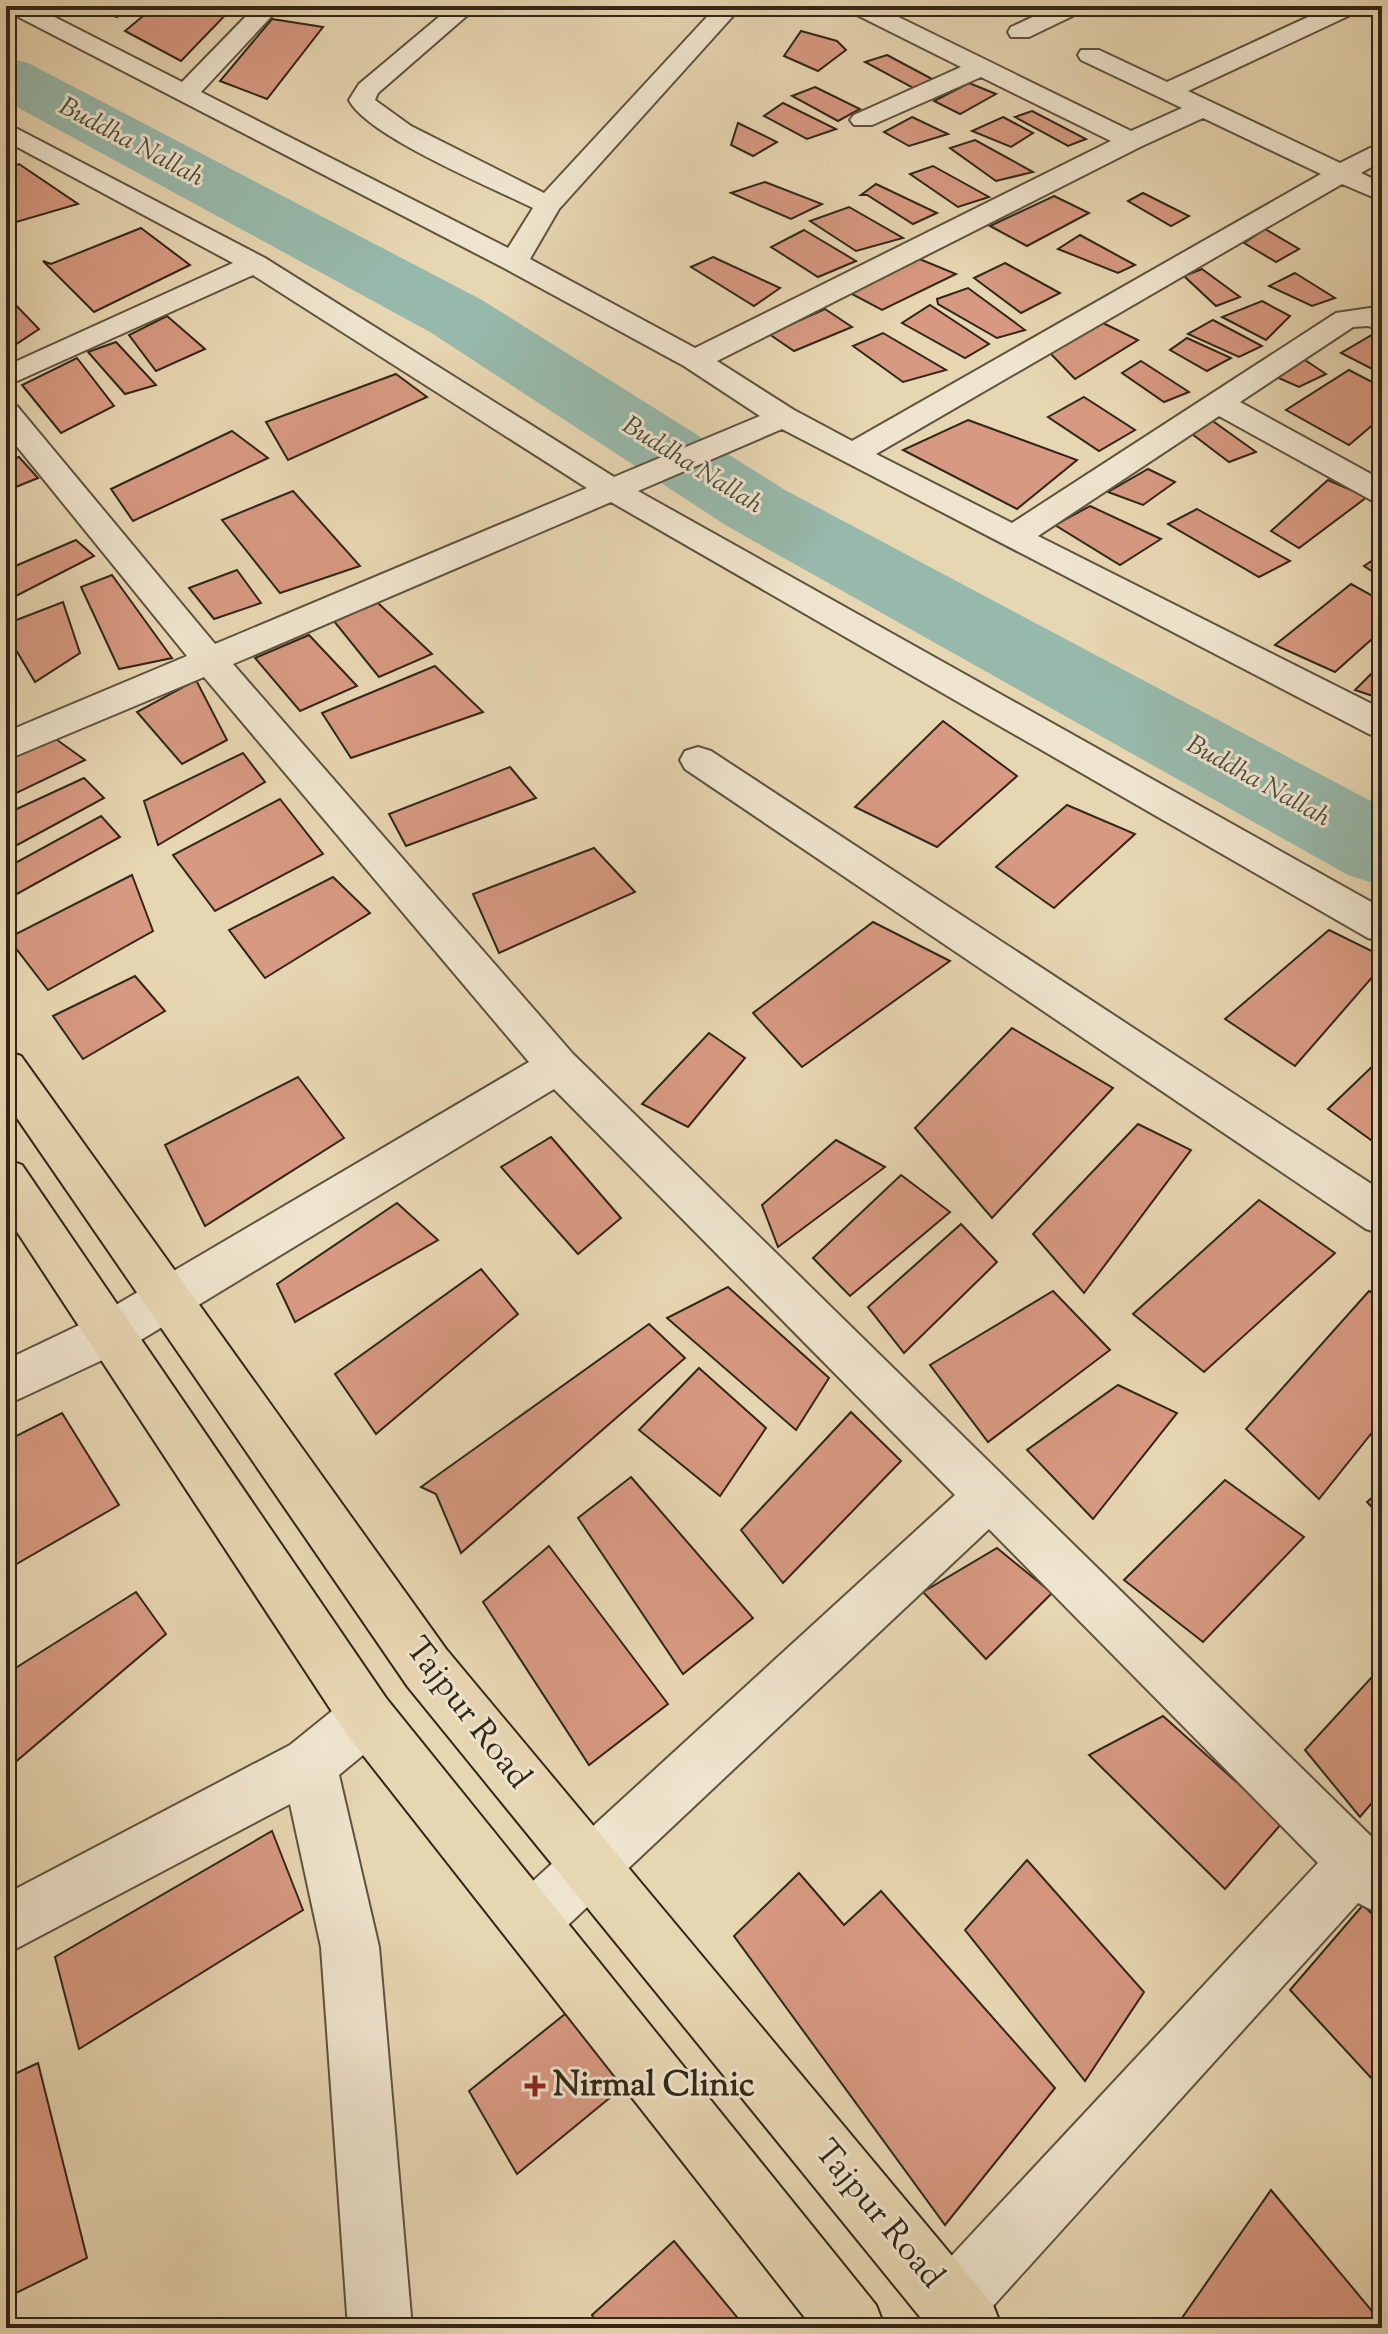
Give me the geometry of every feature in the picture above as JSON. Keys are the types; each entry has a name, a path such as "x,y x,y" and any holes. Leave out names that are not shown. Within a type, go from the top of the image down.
{"main road":[{"name":"Tajpur Road","path":"6,1068 427,1668 961,2316"},
{"path":"6,1178 367,1717 853,2328"}],"street":[{"path":"15,6 514,262 695,360 769,423 852,454 1382,725"},
{"path":"186,93 269,6"},
{"path":"466,6 368,89 362,100 370,112 402,132 548,205"},
{"path":"514,262 548,205 730,6"},
{"path":"857,6 1131,141"},
{"path":"1020,32 1075,6"},
{"path":"1166,92 1351,6"},
{"path":"1090,55 1382,193"},
{"path":"863,120 982,67"},
{"path":"695,360 1131,141 1204,108"},
{"path":"6,131 255,264 1382,927"},
{"path":"852,454 1382,150"},
{"path":"6,377 255,264"},
{"path":"1015,536 1346,319 1370,317 1382,321"},
{"path":"1216,402 1382,493"},
{"path":"6,413 208,659 558,1066 1370,1874 961,2316"},
{"path":"6,747 769,423"},
{"path":"698,760 1382,1215"},
{"path":"6,1383 109,1334 558,1066"},
{"path":"530,1922 989,1496"},
{"path":"6,1925 309,1764 367,1717"},
{"path":"309,1764 350,1947 380,2328"}],"building":[{"path":"89,6 128,6 117,17"},
{"path":"155,6 234,6 181,61 125,31"},
{"path":"272,19 323,27 267,99 220,81"},
{"path":"801,31 837,41 846,50 818,71 784,56"},
{"path":"887,55 934,80 915,89 865,62"},
{"path":"969,83 996,94 960,114 934,101"},
{"path":"815,87 860,109 838,121 792,96"},
{"path":"783,103 836,129 807,139 764,116"},
{"path":"1032,111 1086,139 1068,146 1015,117"},
{"path":"912,117 948,134 909,146 884,132"},
{"path":"1003,117 1033,133 1011,147 972,131"},
{"path":"738,123 777,142 753,156 731,145"},
{"path":"975,140 1033,172 996,181 950,148"},
{"path":"19,164 78,204 6,225 6,169"},
{"path":"933,166 989,197 958,207 910,174"},
{"path":"765,182 822,204 791,219 731,193"},
{"path":"876,184 937,213 913,224 867,195 861,195"},
{"path":"1143,193 1189,216 1171,226 1128,201"},
{"path":"1054,196 1089,213 1027,246 990,226"},
{"path":"849,207 903,238 856,251 810,221"},
{"path":"141,228 190,265 94,312 43,261 51,264"},
{"path":"1265,229 1299,249 1276,262 1244,243"},
{"path":"804,230 856,261 818,277 771,247"},
{"path":"1080,235 1135,265 1118,273 1058,249"},
{"path":"713,257 780,288 754,306 691,267"},
{"path":"917,258 956,274 882,310 850,293"},
{"path":"1005,263 1060,293 1021,313 974,278"},
{"path":"1202,269 1240,297 1216,306 1184,276"},
{"path":"1295,273 1335,298 1312,306 1269,286"},
{"path":"968,288 1025,330 997,338 938,304 937,299"},
{"path":"6,295 39,329 6,351"},
{"path":"1262,301 1290,316 1266,340 1222,317"},
{"path":"930,305 989,344 965,358 902,323"},
{"path":"825,309 852,327 794,351 769,334"},
{"path":"167,316 205,349 156,371 129,335"},
{"path":"1213,320 1262,346 1239,357 1188,334"},
{"path":"1103,323 1138,340 1075,379 1049,352"},
{"path":"1382,329 1382,374 1341,353"},
{"path":"883,333 946,370 903,382 853,346"},
{"path":"1187,338 1231,358 1207,371 1170,350"},
{"path":"116,342 156,385 125,394 88,352"},
{"path":"77,358 114,406 61,433 22,385"},
{"path":"1302,358 1326,374 1299,387 1274,376"},
{"path":"1141,361 1189,392 1164,402 1122,373"},
{"path":"1349,370 1382,387 1382,417 1349,445 1286,410"},
{"path":"396,374 427,397 288,460 266,422"},
{"path":"1084,397 1135,430 1099,451 1048,417"},
{"path":"1210,419 1256,452 1229,462 1188,431"},
{"path":"968,420 1077,460 1017,509 903,450"},
{"path":"232,431 268,458 133,521 111,489"},
{"path":"19,457 38,478 6,491 6,461"},
{"path":"1148,469 1175,482 1143,505 1108,492"},
{"path":"1328,480 1367,497 1299,548 1271,531"},
{"path":"293,491 360,566 280,593 222,520"},
{"path":"1090,506 1161,539 1120,565 1055,525"},
{"path":"1197,509 1290,561 1259,577 1168,524"},
{"path":"76,540 94,556 6,601 6,570"},
{"path":"1382,554 1382,578 1364,566"},
{"path":"237,570 261,603 214,619 189,588"},
{"path":"112,575 172,658 119,669 81,587"},
{"path":"1351,584 1382,601 1382,630 1335,672 1275,645"},
{"path":"63,602 80,653 35,682 6,633 6,624"},
{"path":"378,603 432,654 379,677 333,620"},
{"path":"309,635 357,686 300,711 255,658"},
{"path":"1382,663 1382,699 1355,690"},
{"path":"435,666 483,712 351,758 322,713"},
{"path":"196,680 227,740 182,764 137,712"},
{"path":"943,721 1017,776 937,847 855,807"},
{"path":"53,737 85,760 6,798 6,760"},
{"path":"243,753 265,782 158,845 144,801"},
{"path":"510,767 536,798 406,846 389,814"},
{"path":"84,778 104,798 6,851 6,814"},
{"path":"280,799 323,854 215,911 173,855"},
{"path":"1067,805 1135,834 1054,908 996,867"},
{"path":"101,816 120,837 6,900 6,868"},
{"path":"594,848 635,892 499,953 473,894"},
{"path":"132,875 153,931 48,990 8,938"},
{"path":"333,877 370,913 265,978 229,930"},
{"path":"873,922 950,961 802,1067 753,1013"},
{"path":"1329,930 1382,956 1382,966 1295,1066 1225,1019"},
{"path":"135,976 165,1011 83,1059 53,1016"},
{"path":"1012,1028 1113,1088 992,1218 915,1128"},
{"path":"709,1033 745,1058 688,1127 642,1104"},
{"path":"1382,1057 1382,1148 1328,1109"},
{"path":"298,1077 344,1138 205,1226 165,1145"},
{"path":"1138,1124 1191,1150 1084,1293 1033,1234"},
{"path":"551,1137 621,1218 578,1254 501,1167"},
{"path":"836,1140 885,1167 778,1247 762,1205"},
{"path":"901,1175 950,1212 850,1296 813,1258"},
{"path":"1259,1200 1335,1253 1204,1372 1133,1314"},
{"path":"397,1203 438,1240 295,1322 277,1284"},
{"path":"961,1224 997,1262 904,1353 868,1307"},
{"path":"481,1269 518,1314 376,1434 335,1374"},
{"path":"728,1287 829,1378 796,1430 667,1318"},
{"path":"1053,1291 1110,1350 988,1442 930,1365"},
{"path":"1369,1291 1382,1298 1382,1420 1319,1499 1246,1429"},
{"path":"649,1324 685,1358 461,1553 436,1494 421,1487"},
{"path":"699,1368 766,1428 720,1496 639,1430"},
{"path":"1118,1385 1177,1413 1093,1519 1027,1450"},
{"path":"851,1412 901,1461 783,1583 741,1530"},
{"path":"62,1413 119,1505 6,1570 6,1441"},
{"path":"631,1477 753,1618 683,1674 578,1518"},
{"path":"1225,1480 1304,1537 1203,1642 1124,1580"},
{"path":"1382,1489 1382,1518 1367,1502"},
{"path":"549,1546 668,1704 589,1765 483,1602"},
{"path":"997,1548 1052,1593 986,1659 923,1592"},
{"path":"136,1592 166,1634 6,1770 6,1674"},
{"path":"1382,1666 1382,1791 1360,1817 1305,1750"},
{"path":"1163,1716 1282,1823 1225,1889 1089,1755"},
{"path":"272,1831 303,1910 79,2049 55,1957"},
{"path":"1027,1860 1144,1992 1085,2081 965,1930"},
{"path":"799,1873 844,1925 881,1891 1055,2088 945,2225 734,1936"},
{"path":"1363,1905 1382,1924 1382,2067 1373,2080 1290,1990"},
{"path":"575,2006 623,2087 517,2174 469,2091"},
{"path":"38,2063 87,2258 6,2298 6,2078"},
{"path":"1271,2190 1382,2323 1382,2328 1175,2328"},
{"path":"674,2241 746,2328 599,2328 592,2315"}],"waterway":[{"name":"Buddha Nallah","path":"6,76 456,316 756,508 1382,850"}],"place":[{"name":"Nirmal Clinic","path":"535,2086"}]}
